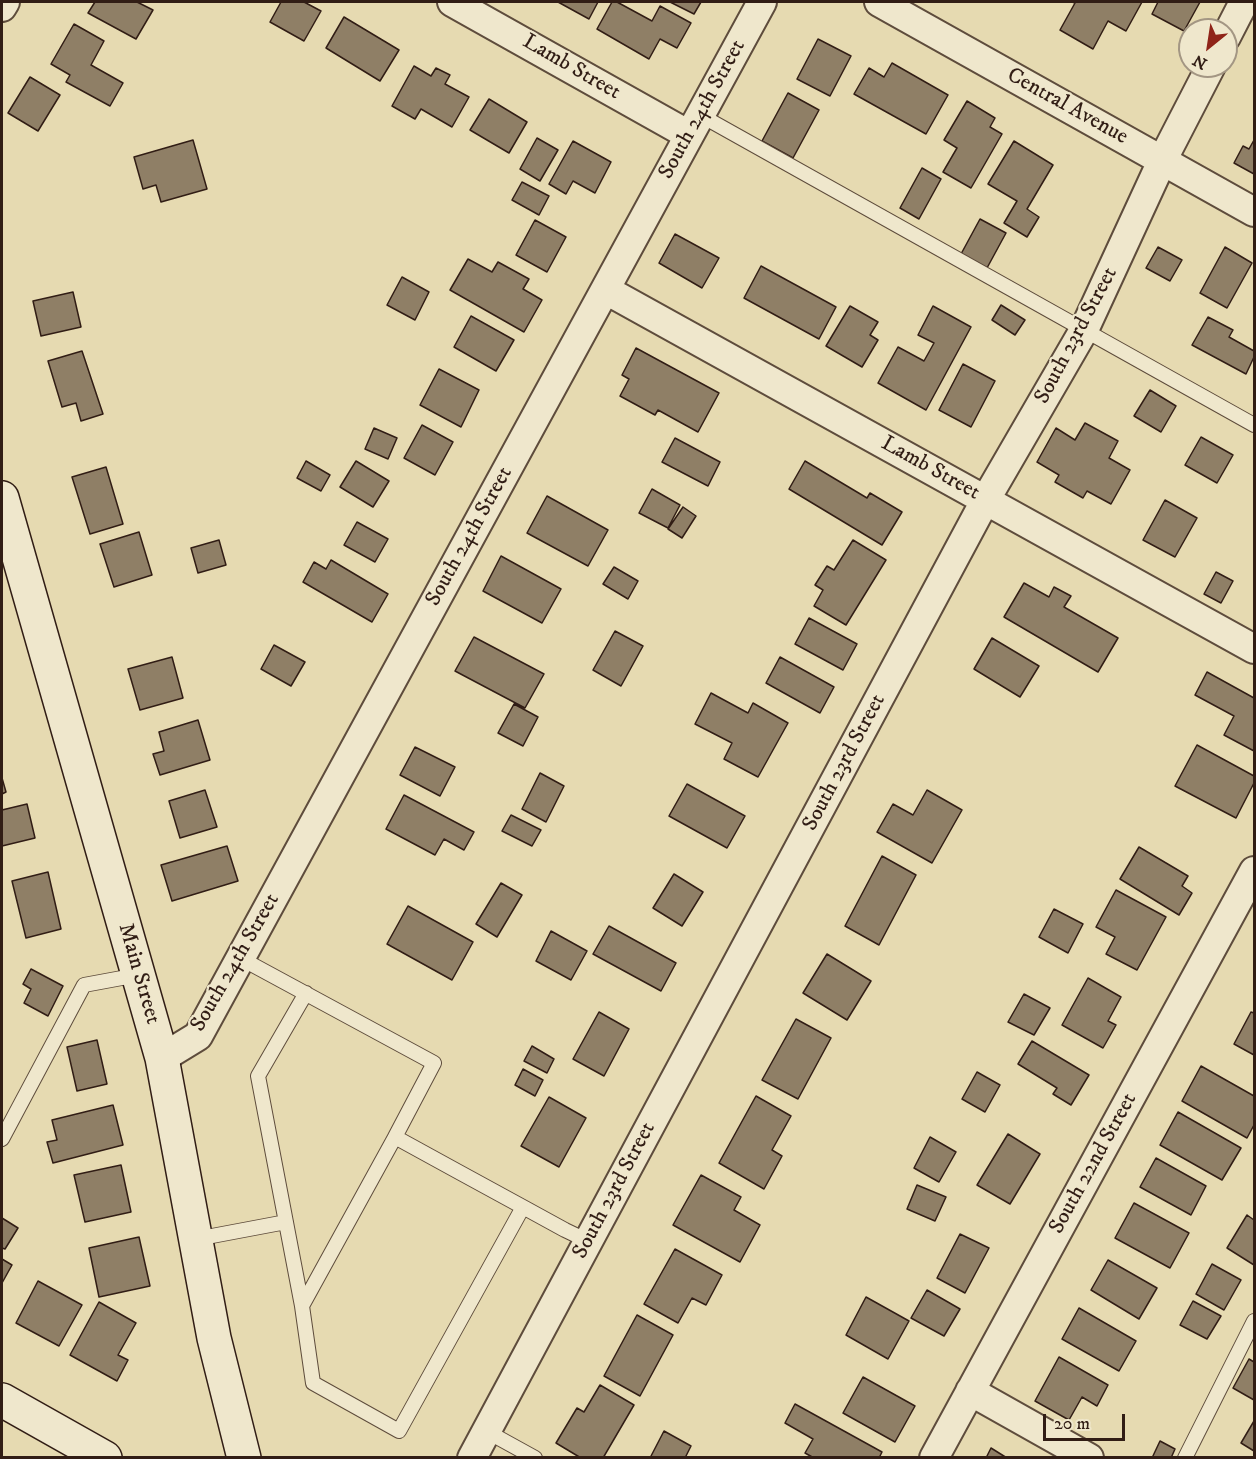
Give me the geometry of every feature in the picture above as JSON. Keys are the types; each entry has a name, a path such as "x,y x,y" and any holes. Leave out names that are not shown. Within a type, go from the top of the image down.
{"main road":[{"name":"Main Street","path":"2,498 162,1058 214,1338 244,1458"},
{"path":"2,1400 67,1448 105,1458"}],"street":[{"path":"2,7 4,2"},
{"name":"Lamb Street","path":"452,2 694,125"},
{"name":"South 24th Street","path":"162,1058 198,1036 762,2"},
{"name":"Central Avenue","path":"879,2 1254,212"},
{"path":"1236,18 1244,2"},
{"name":"South 23rd Street","path":"472,1458 987,499 1084,330 1162,160 1205,78"},
{"name":"Lamb Street","path":"606,290 987,499 1254,649"},
{"name":"South 22nd Street","path":"934,1458 1254,871"},
{"path":"970,1391 1089,1458"}],"lane":[{"path":"694,125 1084,330 1254,425"},
{"path":"240,958 434,1063 302,1306"},
{"path":"2,1139 84,985 138,975"},
{"path":"306,993 258,1076 302,1306 313,1383 399,1431 523,1207"},
{"path":"395,1137 588,1241"},
{"path":"196,1239 286,1222"},
{"path":"1185,1458 1254,1321"},
{"path":"486,1431 535,1458"}],"building":[{"path":"95,2 137,2 153,10 136,39 88,13"},
{"path":"281,2 304,2 321,11 304,41 270,22"},
{"path":"558,2 598,2 589,19"},
{"path":"612,2 617,2 652,21 660,6 691,23 677,48 660,39 649,59 597,29"},
{"path":"670,2 701,2 694,14"},
{"path":"1072,2 1142,2 1126,31 1108,21 1093,49 1060,30 1075,3"},
{"path":"1158,2 1200,2 1191,18 1178,18 1178,28 1152,14"},
{"path":"344,17 399,50 380,81 326,48"},
{"path":"74,24 104,41 91,65 123,83 110,106 66,82 70,75 51,64"},
{"path":"818,39 851,56 830,96 797,79"},
{"path":"892,63 948,95 926,134 854,94 869,68 884,77"},
{"path":"414,66 431,76 436,68 450,75 445,84 469,97 452,127 421,109 415,119 392,106"},
{"path":"30,77 60,95 38,131 8,113"},
{"path":"788,93 819,110 793,158 762,141"},
{"path":"489,99 527,122 509,153 470,130"},
{"path":"967,101 995,118 990,127 1002,134 971,188 943,172 957,148 944,140"},
{"path":"537,138 558,150 540,181 520,169"},
{"path":"193,140 207,189 161,202 156,185 143,189 134,157"},
{"path":"1254,140 1254,174 1234,163 1243,146 1249,149"},
{"path":"573,141 611,162 595,193 573,181 566,194 549,184"},
{"path":"1014,141 1053,165 1027,209 1039,217 1027,237 1004,223 1017,201 988,184"},
{"path":"922,168 941,179 919,219 900,208"},
{"path":"522,182 549,196 539,215 512,200"},
{"path":"980,219 1006,233 987,268 961,254"},
{"path":"535,220 566,237 547,272 516,255"},
{"path":"675,234 719,258 702,288 659,263"},
{"path":"1158,247 1182,260 1170,281 1146,268"},
{"path":"1225,247 1252,263 1227,308 1200,293"},
{"path":"468,259 492,272 498,262 529,279 523,289 542,300 524,332 450,290"},
{"path":"761,266 836,307 819,339 744,298"},
{"path":"402,277 429,292 415,320 387,305"},
{"path":"73,292 81,327 41,336 33,301"},
{"path":"1001,305 1025,320 1015,335 992,320"},
{"path":"850,306 878,322 870,335 878,340 862,367 826,346"},
{"path":"933,306 971,327 926,410 878,383 898,347 924,361 934,343 918,335"},
{"path":"471,316 514,340 496,371 454,347"},
{"path":"1208,317 1233,330 1229,337 1254,351 1254,357 1246,374 1192,345"},
{"path":"636,348 719,393 698,432 658,410 655,415 620,396 629,379 622,375"},
{"path":"82,351 103,414 81,421 76,403 62,407 48,361"},
{"path":"963,364 995,381 971,427 939,410"},
{"path":"439,369 479,390 461,427 420,405"},
{"path":"1150,390 1176,406 1161,432 1134,416"},
{"path":"1085,423 1118,441 1109,458 1130,470 1111,504 1087,491 1083,498 1055,482 1059,475 1037,462 1056,428 1075,440"},
{"path":"422,425 453,442 435,475 404,458"},
{"path":"374,428 397,438 388,459 365,449"},
{"path":"1201,437 1233,455 1217,483 1185,465"},
{"path":"675,438 720,462 708,486 662,462"},
{"path":"306,461 330,475 321,491 297,478"},
{"path":"356,461 389,481 373,507 340,487"},
{"path":"805,461 867,498 870,493 902,512 882,545 789,489"},
{"path":"106,467 123,524 90,534 72,477"},
{"path":"652,489 680,505 668,528 639,513"},
{"path":"547,496 608,530 588,566 527,533"},
{"path":"1165,500 1197,518 1175,557 1143,540"},
{"path":"683,507 696,516 682,538 668,529"},
{"path":"357,522 388,539 375,562 344,545"},
{"path":"139,532 152,575 114,587 100,544"},
{"path":"219,540 226,565 198,573 191,548"},
{"path":"853,540 886,560 846,625 814,606 823,590 815,585 827,566 834,570"},
{"path":"501,556 561,589 542,623 483,591"},
{"path":"331,560 388,594 372,622 303,582 314,562 326,569"},
{"path":"614,567 638,581 628,599 603,584"},
{"path":"1216,572 1233,581 1221,603 1204,594"},
{"path":"1024,583 1049,597 1054,587 1071,596 1064,607 1118,638 1098,672 1004,617"},
{"path":"809,618 857,644 843,670 795,644"},
{"path":"615,631 643,646 621,686 593,670"},
{"path":"474,637 544,674 525,708 455,671"},
{"path":"992,638 1039,666 1020,697 974,669"},
{"path":"274,645 305,662 291,686 261,669"},
{"path":"172,657 183,698 140,710 128,669"},
{"path":"780,657 834,687 820,713 766,683"},
{"path":"1207,672 1254,698 1254,751 1224,735 1234,716 1195,695"},
{"path":"711,693 748,713 753,703 788,723 758,777 724,759 732,743 695,724"},
{"path":"514,704 538,717 523,746 498,733"},
{"path":"198,720 210,760 160,775 153,754 164,751 159,732"},
{"path":"1197,745 1254,776 1254,783 1236,818 1175,786"},
{"path":"415,747 455,767 440,796 400,775"},
{"path":"540,773 564,786 546,822 522,809"},
{"path":"2,778 6,792 2,794"},
{"path":"687,784 745,816 727,848 669,816"},
{"path":"205,790 217,827 180,838 169,801"},
{"path":"927,790 962,810 932,863 877,832 893,804 913,815"},
{"path":"404,795 474,832 464,850 444,839 435,855 386,829"},
{"path":"27,804 35,838 2,846 2,810"},
{"path":"511,815 541,830 532,846 502,831"},
{"path":"227,846 238,881 172,901 161,865"},
{"path":"1139,847 1188,876 1182,886 1192,893 1179,915 1120,879"},
{"path":"882,856 916,875 879,945 845,926"},
{"path":"48,872 61,929 26,938 12,881"},
{"path":"674,874 703,892 682,926 653,908"},
{"path":"501,883 522,895 497,937 476,924"},
{"path":"1116,890 1166,917 1137,970 1106,954 1115,937 1096,927"},
{"path":"408,906 473,942 452,980 387,944"},
{"path":"1054,909 1083,924 1068,953 1039,937"},
{"path":"609,926 676,963 661,991 593,954"},
{"path":"551,931 587,951 571,980 536,961"},
{"path":"827,954 871,981 847,1020 803,993"},
{"path":"31,969 63,986 48,1016 24,1003 31,989 23,984"},
{"path":"1088,978 1121,997 1108,1021 1116,1025 1103,1048 1062,1025"},
{"path":"1024,994 1050,1008 1034,1035 1008,1022"},
{"path":"599,1012 629,1029 604,1076 573,1059"},
{"path":"1251,1012 1254,1013 1254,1055 1234,1044"},
{"path":"796,1019 831,1038 798,1099 762,1080"},
{"path":"97,1040 107,1084 77,1091 67,1047"},
{"path":"1032,1041 1089,1075 1071,1105 1053,1094 1057,1088 1018,1064"},
{"path":"532,1046 554,1059 547,1073 524,1061"},
{"path":"1201,1066 1254,1096 1254,1125 1247,1138 1182,1101"},
{"path":"523,1069 543,1080 535,1096 515,1085"},
{"path":"977,1072 1000,1085 985,1112 962,1099"},
{"path":"756,1096 791,1116 772,1150 782,1156 764,1189 719,1163"},
{"path":"549,1097 586,1118 559,1167 521,1146"},
{"path":"113,1105 123,1145 53,1163 47,1142 57,1140 52,1120"},
{"path":"1178,1112 1241,1148 1222,1180 1160,1145"},
{"path":"1008,1134 1040,1154 1010,1204 977,1185"},
{"path":"930,1137 956,1152 939,1182 914,1168"},
{"path":"1156,1158 1206,1186 1191,1215 1140,1187"},
{"path":"121,1165 131,1212 85,1222 74,1175"},
{"path":"701,1175 741,1197 734,1210 760,1225 740,1262 673,1225"},
{"path":"917,1185 946,1197 935,1221 907,1209"},
{"path":"1134,1203 1189,1233 1170,1268 1115,1238"},
{"path":"1247,1215 1254,1220 1254,1265 1227,1248"},
{"path":"2,1218 18,1228 5,1249 2,1248"},
{"path":"960,1234 989,1248 965,1293 937,1278"},
{"path":"139,1237 150,1286 99,1297 89,1248"},
{"path":"675,1249 722,1275 706,1305 692,1298 678,1323 644,1304"},
{"path":"2,1259 12,1265 2,1283"},
{"path":"1108,1260 1157,1288 1139,1319 1091,1290"},
{"path":"1212,1264 1241,1280 1224,1310 1196,1294"},
{"path":"38,1281 82,1305 59,1346 16,1323"},
{"path":"927,1290 960,1309 944,1336 911,1318"},
{"path":"866,1297 909,1321 888,1359 846,1335"},
{"path":"1193,1301 1221,1316 1207,1339 1180,1325"},
{"path":"99,1302 136,1323 118,1355 128,1360 117,1381 70,1355"},
{"path":"1079,1308 1136,1341 1119,1371 1062,1339"},
{"path":"637,1315 673,1335 640,1396 604,1376"},
{"path":"1059,1357 1108,1385 1097,1406 1082,1397 1069,1420 1035,1401"},
{"path":"1249,1359 1254,1362 1254,1400 1233,1388"},
{"path":"863,1377 915,1406 895,1442 843,1413"},
{"path":"600,1385 634,1405 603,1458 581,1458 556,1443 577,1408 584,1412"},
{"path":"795,1404 882,1452 879,1458 814,1458 805,1453 813,1439 785,1423"},
{"path":"1254,1421 1254,1451 1241,1443"},
{"path":"664,1431 691,1446 685,1458 650,1458"},
{"path":"1160,1441 1175,1449 1171,1458 1152,1458"},
{"path":"991,1448 1007,1458 986,1458"}]}
